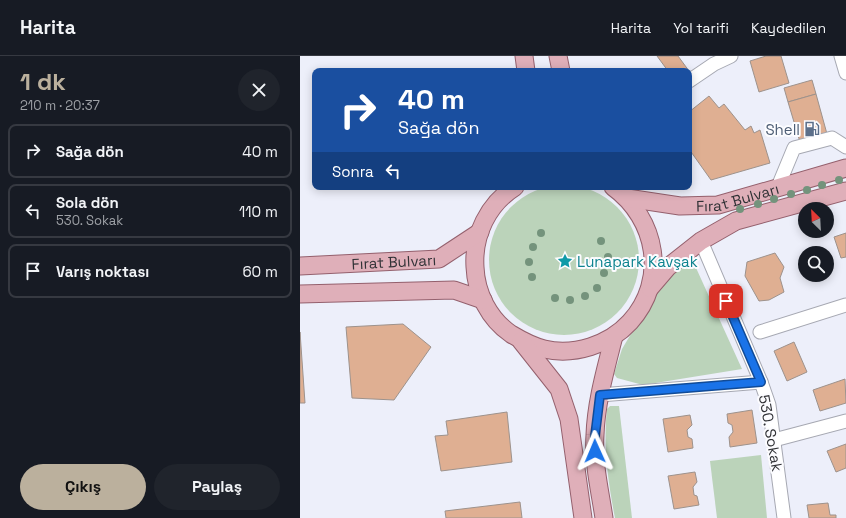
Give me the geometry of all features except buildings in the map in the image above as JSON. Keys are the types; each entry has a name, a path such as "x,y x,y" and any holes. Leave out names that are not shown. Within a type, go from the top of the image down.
{"main road":[{"path":"524,56 526,68"},
{"path":"558,56 560,68"},
{"name":"Fırat Bulvarı","path":"627,198 680,206 718,205 846,168"},
{"path":"511,190 493,207 485,219 474,254 476,278 483,300 492,316 506,330 521,340 544,349 568,351 592,346 614,336 630,322 642,306 650,288 653,268 653,249 648,230 639,213 627,198 617,190"},
{"name":"Fırat Bulvarı","path":"650,288 668,267 700,241 736,221 846,191"},
{"path":"734,201 723,208 723,213 725,217 736,221"},
{"name":"Fırat Bulvarı","path":"300,266 439,259 480,232"},
{"name":"Fırat Bulvarı","path":"300,294 454,290 483,300"},
{"path":"604,518 596,465 595,436 600,395 614,336"},
{"path":"521,340 559,389 570,419 583,518"}],"street":[{"path":"692,79 714,64 731,56"},
{"path":"841,56 846,74"},
{"path":"777,189 794,148 832,138 846,147"},
{"name":"530. Sokak","path":"700,241 770,405 784,518"},
{"path":"760,332 846,305"},
{"path":"600,395 761,382"},
{"path":"774,440 846,421"}],"green space":[{"path":"537,190 591,190 606,198 622,212 626,218 636,238 639,253 639,267 636,282 622,308 612,318 599,326 586,332 571,335 557,335 542,332 516,318 506,308 498,295 492,282 489,267 489,253 492,238 502,218 516,202"},
{"path":"692,259 742,369 643,385 617,378 614,374 622,349 641,317 665,282 680,266"},
{"path":"610,406 619,406 632,518 615,518 608,478 606,450 607,409"},
{"path":"761,455 767,518 717,518 710,461"}],"place":[{"name":"Shell","path":"812,129"},
{"name":"Lunapark Kavşak","path":"565,261"}],"route":[{"path":"595,451 595,436 600,395 761,382 726,301"}]}
